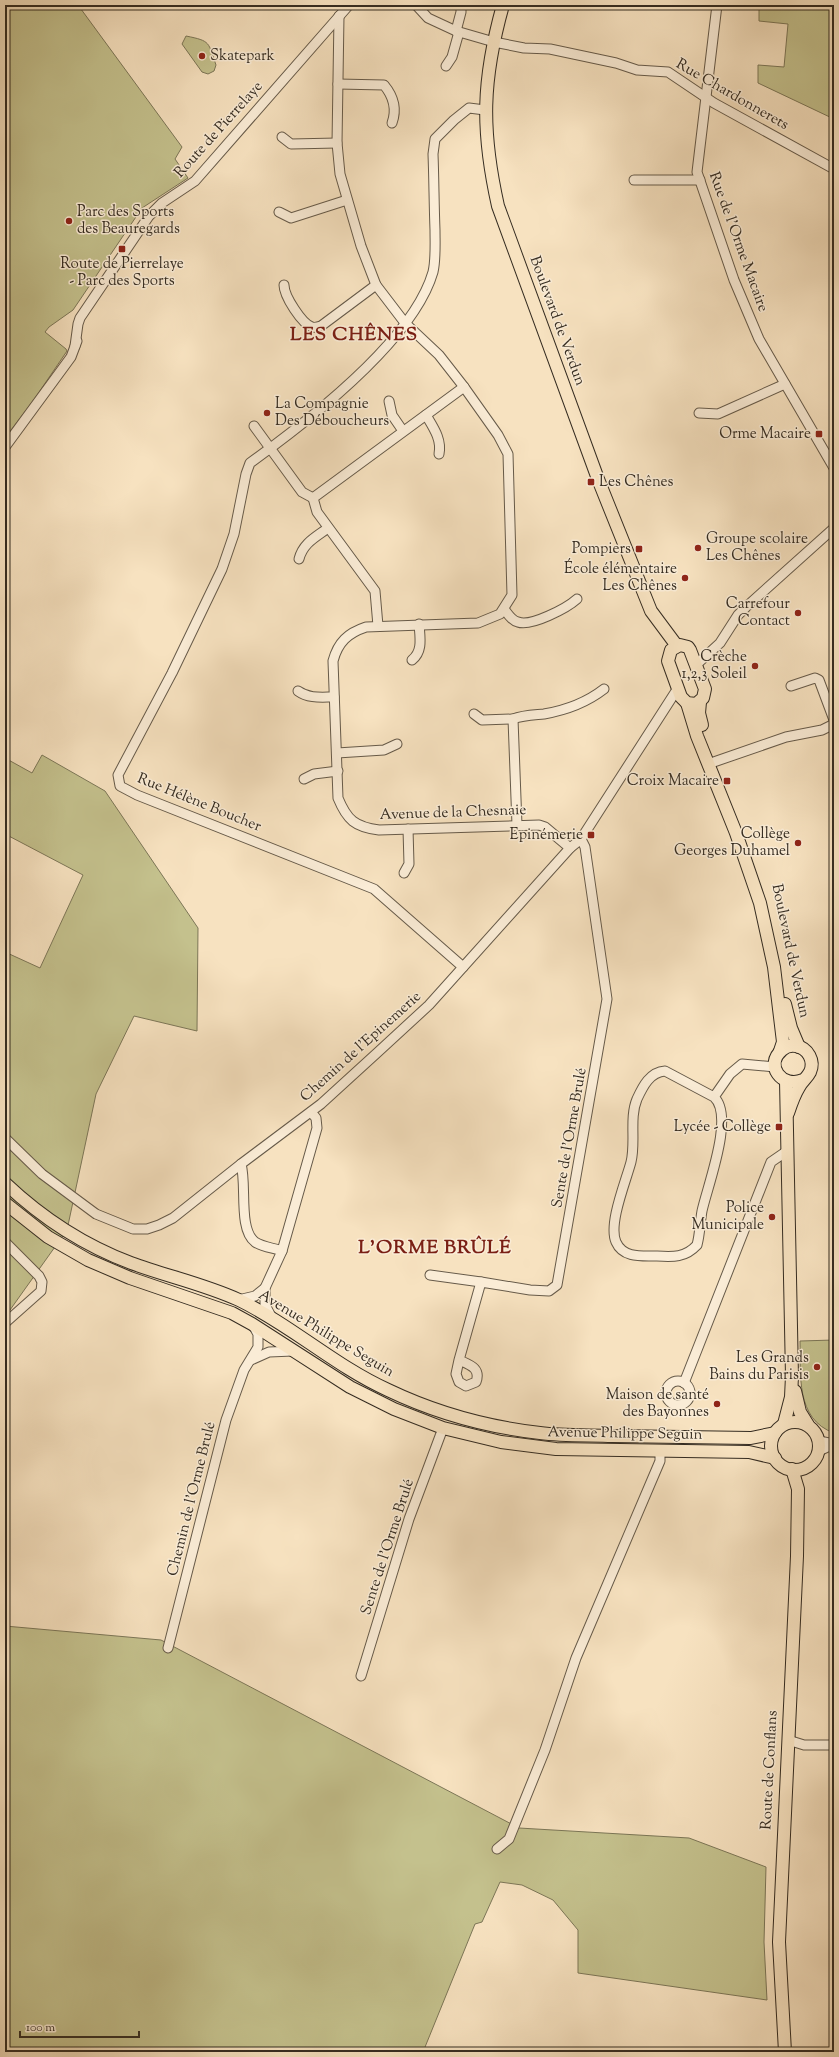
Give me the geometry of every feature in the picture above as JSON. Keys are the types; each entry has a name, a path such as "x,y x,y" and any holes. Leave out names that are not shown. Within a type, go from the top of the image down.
{"main road":[{"name":"Boulevard de Verdun","path":"503,5 488,74 485,110 490,170 498,206 598,479 651,611 667,634 673,649 668,662 678,688 686,702 712,763 766,902 776,944 787,1015 799,1047"},
{"path":"673,649 684,646 690,650"},
{"name":"Boulevard de Verdun","path":"690,650 705,689 704,697 700,702 699,715 712,763 747,863 765,923 774,967 783,1042 780,1051"},
{"path":"686,702 694,704 700,702"},
{"path":"787,1116 795,1094 803,1080 808,1076 812,1065 808,1053 799,1047 789,1046 780,1051 775,1061 777,1073 786,1082 791,1083 803,1080"},
{"path":"784,1424 800,1422 813,1429 819,1446 813,1462 808,1466 792,1469 782,1466 775,1458 771,1446 775,1433 784,1424 791,1397 792,1376 787,1116 785,1093 786,1082"},
{"name":"Avenue Philippe Seguin","path":"5,1183 54,1223 97,1249 132,1263 238,1300 273,1319 346,1367 386,1389 437,1410 477,1422 511,1429 553,1434 751,1438 775,1433"},
{"name":"Avenue Philippe Seguin","path":"5,1203 48,1237 88,1260 130,1278 232,1313 252,1324 364,1395 408,1415 444,1428 501,1442 533,1447 749,1452 775,1458"},
{"path":"792,1376 800,1412 808,1425"},
{"name":"Route de Conflans","path":"798,1489 808,1466"},
{"name":"Route de Conflans","path":"785,2052 780,1942 798,1489 792,1469"}],"street":[{"name":"Route de Pierrelaye","path":"5,447 71,357 75,346 80,318 153,210 195,181 348,5"},
{"name":"Rue Chardonnerets","path":"416,5 428,18 457,32 494,42 524,48 550,49 616,63 637,70 668,72 707,97 834,169"},
{"path":"446,66 452,57 461,5"},
{"name":"Rue de l'Orme Macaire","path":"716,5 707,97 697,172 736,287 759,339 834,468"},
{"path":"338,16 338,143 340,174 347,200 376,285 406,323 439,355 464,387 498,435 508,454 512,595 504,609 515,622 523,624 558,612 569,606 577,598"},
{"path":"338,84 384,86 390,95 396,113 392,123"},
{"path":"270,448 330,402 376,357 406,323 421,300 433,272 435,249 435,139 465,110 473,108 485,110"},
{"path":"282,137 291,144 338,143"},
{"path":"634,180 700,180"},
{"path":"279,212 290,218 347,200"},
{"path":"284,285 287,298 306,325 315,328 321,326 376,285"},
{"path":"698,413 718,414 785,384"},
{"path":"313,498 464,387"},
{"path":"389,401 392,415 403,431"},
{"path":"426,415 436,432 440,449 439,454"},
{"path":"254,426 302,492 313,498 317,512 375,591 378,626"},
{"name":"Rue Hélène Boucher","path":"270,448 250,463 246,474 234,534 222,569 172,673 118,775 120,786 137,795 374,889 463,967"},
{"path":"299,559 303,548 328,528"},
{"path":"696,665 720,643 738,615 746,607 834,528"},
{"name":"Avenue de la Chesnaie","path":"504,609 492,618 478,623 366,627 352,632 341,642 333,661 338,798 345,815 351,821 367,829 379,830 539,825 545,827 570,848"},
{"path":"412,660 418,655 420,648 419,624"},
{"path":"690,650 711,650"},
{"path":"791,686 815,678 819,680 834,720"},
{"name":"Chemin de l'Epinemerie","path":"5,1138 42,1174 96,1214 133,1229 147,1229 173,1218 241,1164 311,1112 429,1005 570,848 581,839 678,688"},
{"path":"474,714 482,720 513,719 522,716 558,711 589,700 604,689"},
{"path":"298,691 311,697 334,697"},
{"name":"Chemin de l'Epinemerie","path":"665,710 677,700 686,702"},
{"path":"513,719 517,825"},
{"path":"712,763 786,737 822,730 834,724"},
{"path":"337,753 384,750 397,744"},
{"path":"304,779 314,774 338,771"},
{"path":"404,873 409,864 408,829"},
{"name":"Sente de l'Orme Brulé","path":"481,1282 543,1291 549,1291 557,1285 607,999 585,847 581,839"},
{"path":"714,1097 730,1074 742,1064 775,1067"},
{"path":"665,1071 714,1097 720,1105 721,1136 718,1153 702,1210 697,1245 684,1255 676,1257 631,1255 624,1252 616,1241 615,1226 633,1151 635,1105 644,1086 652,1075 665,1071"},
{"path":"273,1319 265,1305 265,1288 282,1250 317,1128 316,1118 311,1112"},
{"path":"684,1383 771,1162 787,1151"},
{"path":"241,1164 244,1173 246,1228 256,1243 282,1250"},
{"path":"5,1242 39,1276 42,1282 41,1291 5,1323"},
{"path":"430,1275 481,1282 458,1360"},
{"path":"238,1300 255,1296 265,1288"},
{"name":"Chemin de l'Orme Brulé","path":"168,1648 226,1420 244,1370 251,1360 258,1342 258,1334 252,1324"},
{"path":"251,1360 269,1352 287,1350 296,1352"},
{"name":"Sente de l'Orme Brulé","path":"361,1676 409,1519 444,1428"},
{"path":"819,1446 834,1444"},
{"path":"497,1849 509,1839 545,1750 576,1658 660,1461 660,1451"},
{"path":"788,1740 804,1745 834,1745"}],"shaded area":[{"name":"Parc des Sports des Beauregards","path":"5,5 78,5 182,147 175,159 188,178 142,208 73,310 49,327 45,332 67,351 33,401 5,438"},
{"path":"759,5 834,5 834,119 758,83 758,65 784,67 788,24 759,21"},
{"name":"Skatepark","path":"186,36 200,39 210,47 216,65 214,71 208,74 202,72 182,44"},
{"path":"42,755 105,791 198,928 197,1031 134,1016 96,1094 67,1230 5,1317 5,952 40,968 83,875 5,834 5,758 32,773"},
{"name":"Les Grands Bains du Parisis","path":"834,1340 834,1433 821,1426 812,1417 806,1406 801,1381 800,1341"},
{"path":"5,1626 161,1640 519,1828 689,1838 766,1867 764,1942 767,2000 578,1973 578,1930 553,1900 522,1885 500,1882 482,1922 475,1924 423,2052 5,2052"}],"place":[{"name":"Skatepark","path":"202,56"},
{"name":"Parc des Sports des Beauregards","path":"69,221"},
{"name":"Route de Pierrelaye - Parc des Sports","path":"122,249"},
{"name":"La Compagnie Des Déboucheurs","path":"267,413"},
{"name":"Orme Macaire","path":"819,434"},
{"name":"Les Chênes","path":"591,482"},
{"name":"Groupe scolaire Les Chênes","path":"698,548"},
{"name":"Pompiers","path":"639,549"},
{"name":"École élémentaire Les Chênes","path":"685,578"},
{"name":"Carrefour Contact","path":"798,613"},
{"name":"Crèche 1,2,3 Soleil","path":"755,666"},
{"name":"Croix Macaire","path":"727,781"},
{"name":"Epinémerie","path":"591,835"},
{"name":"Collège Georges Duhamel","path":"798,843"},
{"name":"Lycée - Collège","path":"779,1127"},
{"name":"Police Municipale","path":"772,1217"},
{"name":"Les Grands Bains du Parisis","path":"817,1367"},
{"name":"Maison de santé des Bayonnes","path":"717,1404"}],"district":[{"name":"LES CHÊNES","path":"354,335"},
{"name":"L'ORME BRÛLÉ","path":"435,1248"}]}
